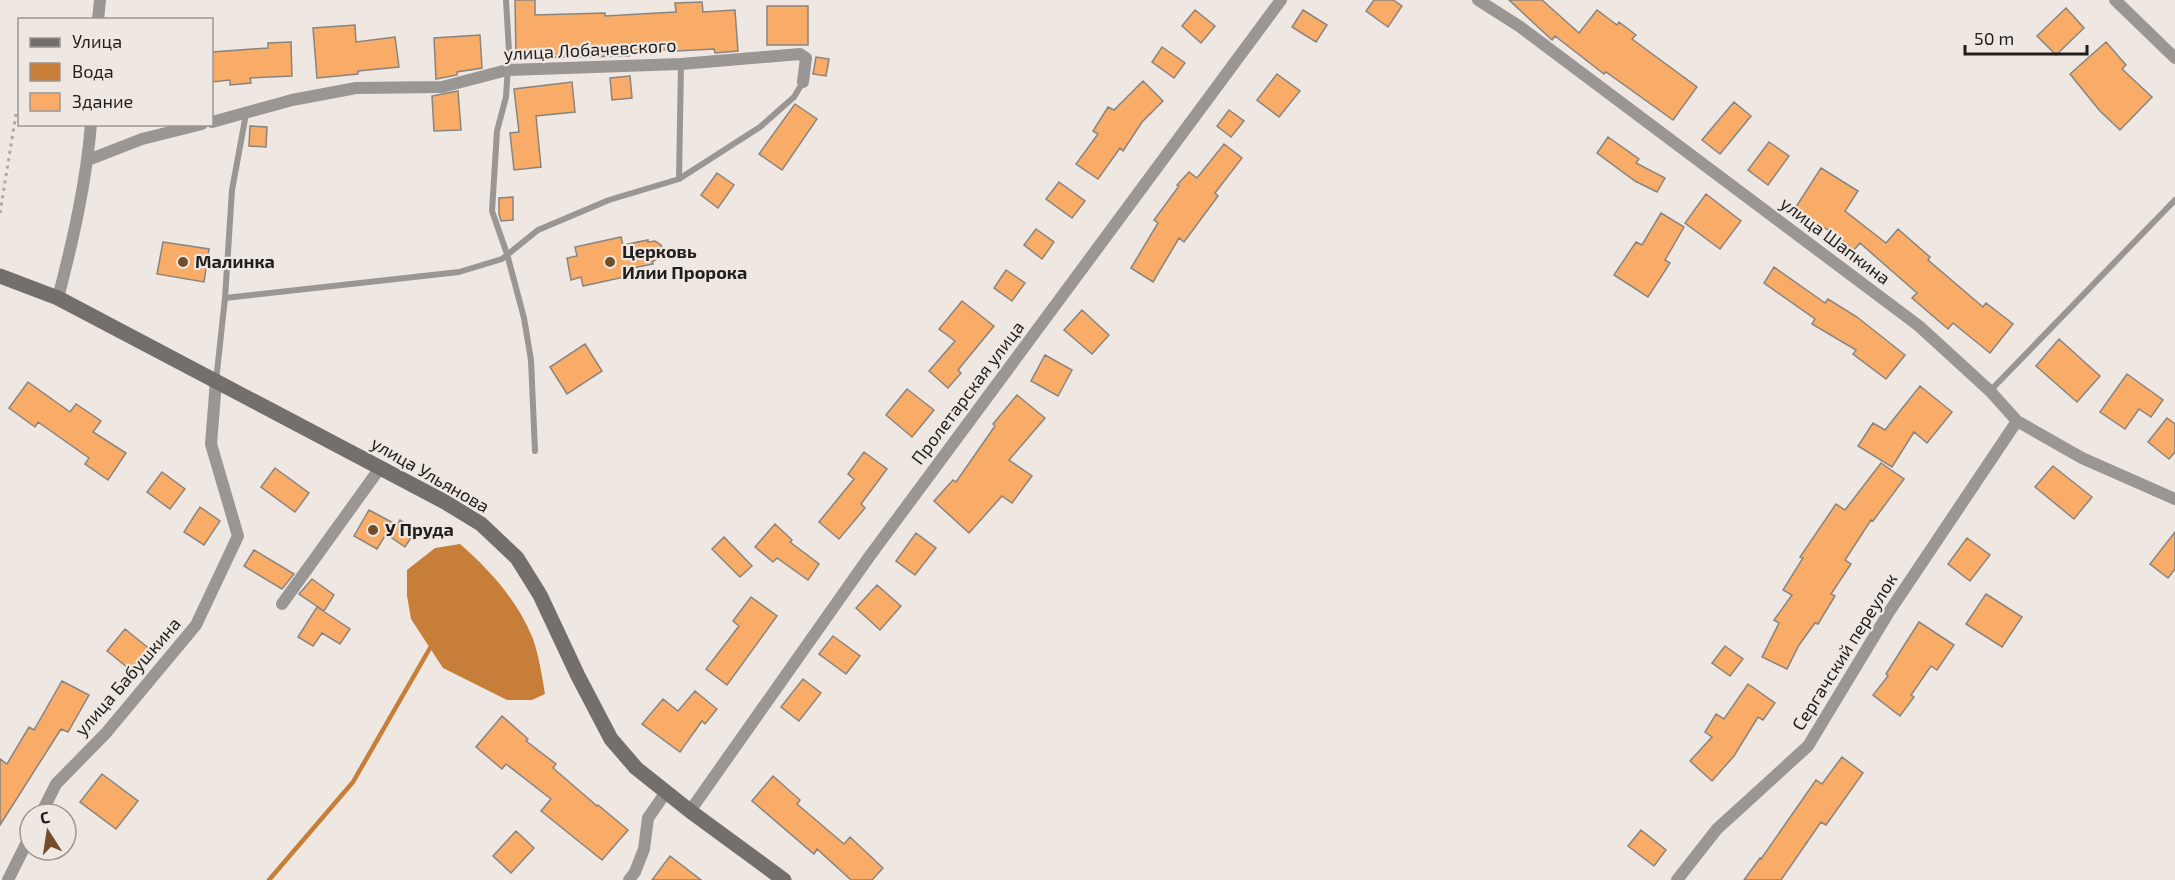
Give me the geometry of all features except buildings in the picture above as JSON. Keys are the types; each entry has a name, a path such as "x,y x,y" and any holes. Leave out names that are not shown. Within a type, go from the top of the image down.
{"main road":[{"name":"улица Ульянова","path":"0,276 58,297 445,502 480,524 517,558 540,595 611,739 636,768 784,880"}],"street":[{"path":"98,18 100,0"},
{"name":"Пролетарская улица","path":"690,811 868,557 1281,0"},
{"name":"улица Шапкина","path":"1478,0 1519,26 1919,326 1990,391 2017,420 2082,458 2175,499"},
{"path":"2115,0 2175,58"},
{"name":"улица Лобачевского","path":"213,122 292,100 356,88 442,87 507,70 681,64 800,54 806,58 803,82"},
{"path":"58,297 78,218 88,160 91,126"},
{"path":"88,160 142,139 194,126"},
{"name":"улица Бабушкина","path":"47,802 56,784 106,733 196,625 238,536 212,444 216,381"},
{"name":"Сергачский переулок","path":"1677,880 1717,829 1808,746 1889,612 2017,420"},
{"path":"282,604 380,468"},
{"path":"629,880 635,872 644,849 648,818 666,792"},
{"path":"8,880 18,860"}],"lane":[{"path":"506,0 509,51 506,97 497,131 492,211 507,254 524,318 531,360 535,451"},
{"path":"679,179 681,64"},
{"path":"225,298 459,272 502,259 538,230 609,200 679,179 760,127 794,97 803,82"},
{"path":"216,381 225,298 232,190 246,114"},
{"path":"1990,391 2175,200"}],"path":[{"path":"0,213 16,114"}],"water":[{"path":"460,544 502,587 527,625 535,646 545,694 532,700 507,700 443,668 411,619 407,596 407,570 435,548"}],"waterway":[{"path":"269,880 353,782 430,648"}],"place":[{"name":"Малинка","path":"183,262"},
{"name":"Церковь Илии Пророка","path":"610,262"},
{"name":"У Пруда","path":"373,530"}]}
